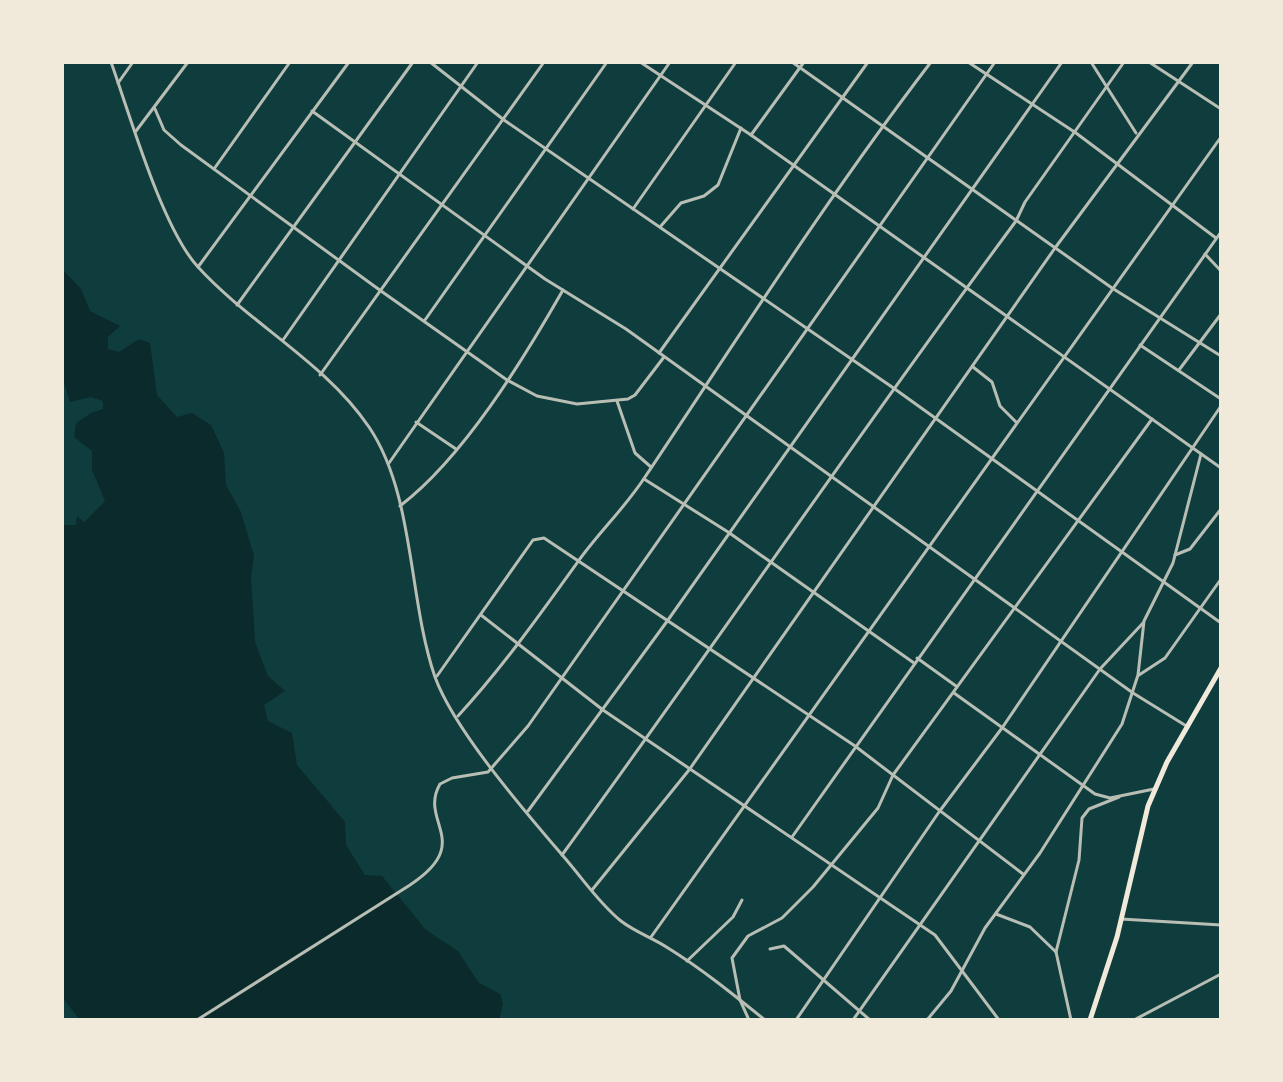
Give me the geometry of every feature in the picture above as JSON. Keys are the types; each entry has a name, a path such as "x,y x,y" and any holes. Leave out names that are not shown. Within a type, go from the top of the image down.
{"main road":[{"path":"1090,1020 1121,919 1136,848 1154,789 1221,668"}],"street":[{"path":"111,62 180,242 198,267 237,305 283,340 360,415 389,463 418,614 435,678 457,718 562,855 625,924 687,961 765,1020"},
{"path":"118,83 133,62"},
{"path":"136,131 188,62"},
{"path":"214,169 290,62"},
{"path":"198,267 349,62"},
{"path":"237,305 413,62"},
{"path":"430,62 504,120 892,387 1221,623"},
{"path":"283,340 478,62"},
{"path":"320,375 544,62"},
{"path":"425,321 607,62"},
{"path":"640,62 741,128 1221,468"},
{"path":"389,463 670,62"},
{"path":"633,209 736,62"},
{"path":"792,62 1112,288 1221,356"},
{"path":"751,135 804,62"},
{"path":"659,353 868,62"},
{"path":"457,718 518,646 578,561 644,479 702,386 883,125 931,62"},
{"path":"968,62 1076,133 1216,238"},
{"path":"197,1020 429,871 441,856 443,839 436,801 440,784 452,778 482,775 493,768 528,726 995,62"},
{"path":"527,812 668,620 922,255 1062,62"},
{"path":"1091,62 1137,134"},
{"path":"562,855 710,651 892,387 1016,221 1025,202 1124,62"},
{"path":"1149,62 1221,109"},
{"path":"592,890 689,770 1055,248 1193,62"},
{"path":"155,109 164,130 214,169 507,380 553,401 617,401 635,395 664,357"},
{"path":"312,111 442,208 659,353 973,581 1133,693 1188,727"},
{"path":"660,227 681,203 704,196 718,185 741,128"},
{"path":"651,937 1221,137"},
{"path":"792,837 1221,232"},
{"path":"1205,254 1221,271"},
{"path":"399,507 420,491 456,449 507,380 563,290"},
{"path":"1179,370 1221,314"},
{"path":"1140,345 1221,399"},
{"path":"973,367 992,382 1000,406 1016,422"},
{"path":"617,401 635,453 651,467"},
{"path":"796,1020 1195,450 1221,406"},
{"path":"749,1020 740,1000 732,958 752,933 782,918 813,887 829,863 878,808 893,775 1152,419"},
{"path":"416,422 456,449"},
{"path":"853,1020 978,840 1041,758 1100,669 1144,621 1175,555 1201,454"},
{"path":"644,479 728,532 914,663"},
{"path":"1175,555 1190,549 1221,509"},
{"path":"435,678 539,537 855,746 1023,874"},
{"path":"1138,675 1161,663 1221,579"},
{"path":"481,615 603,710 920,924 940,941 960,973 978,989 999,1020"},
{"path":"927,1020 951,991 996,914 1122,724 1138,675 1144,621"},
{"path":"917,658 958,687"},
{"path":"954,693 1082,787 1102,796 1119,797"},
{"path":"1071,1020 1056,952 1079,860 1082,818 1089,809 1119,797 1154,789"},
{"path":"687,961 733,917 742,900"},
{"path":"996,914 1030,927 1056,952"},
{"path":"1121,919 1221,925"},
{"path":"770,949 784,946 870,1020"},
{"path":"1134,1020 1221,974"}],"water":[{"path":"62,269 81,289 90,311 120,326 108,337 108,349 119,352 139,339 150,343 157,395 177,417 192,413 211,425 224,453 226,485 241,512 254,556 251,577 255,642 268,676 285,691 264,705 268,721 292,733 297,765 345,822 346,845 365,875 382,876 426,930 458,951 478,982 500,994 503,1004 499,1020 80,1020 62,997 62,525 76,525 77,516 84,522 105,501 92,470 92,451 74,437 76,423 103,409 103,401 91,397 70,402 62,376"}]}
